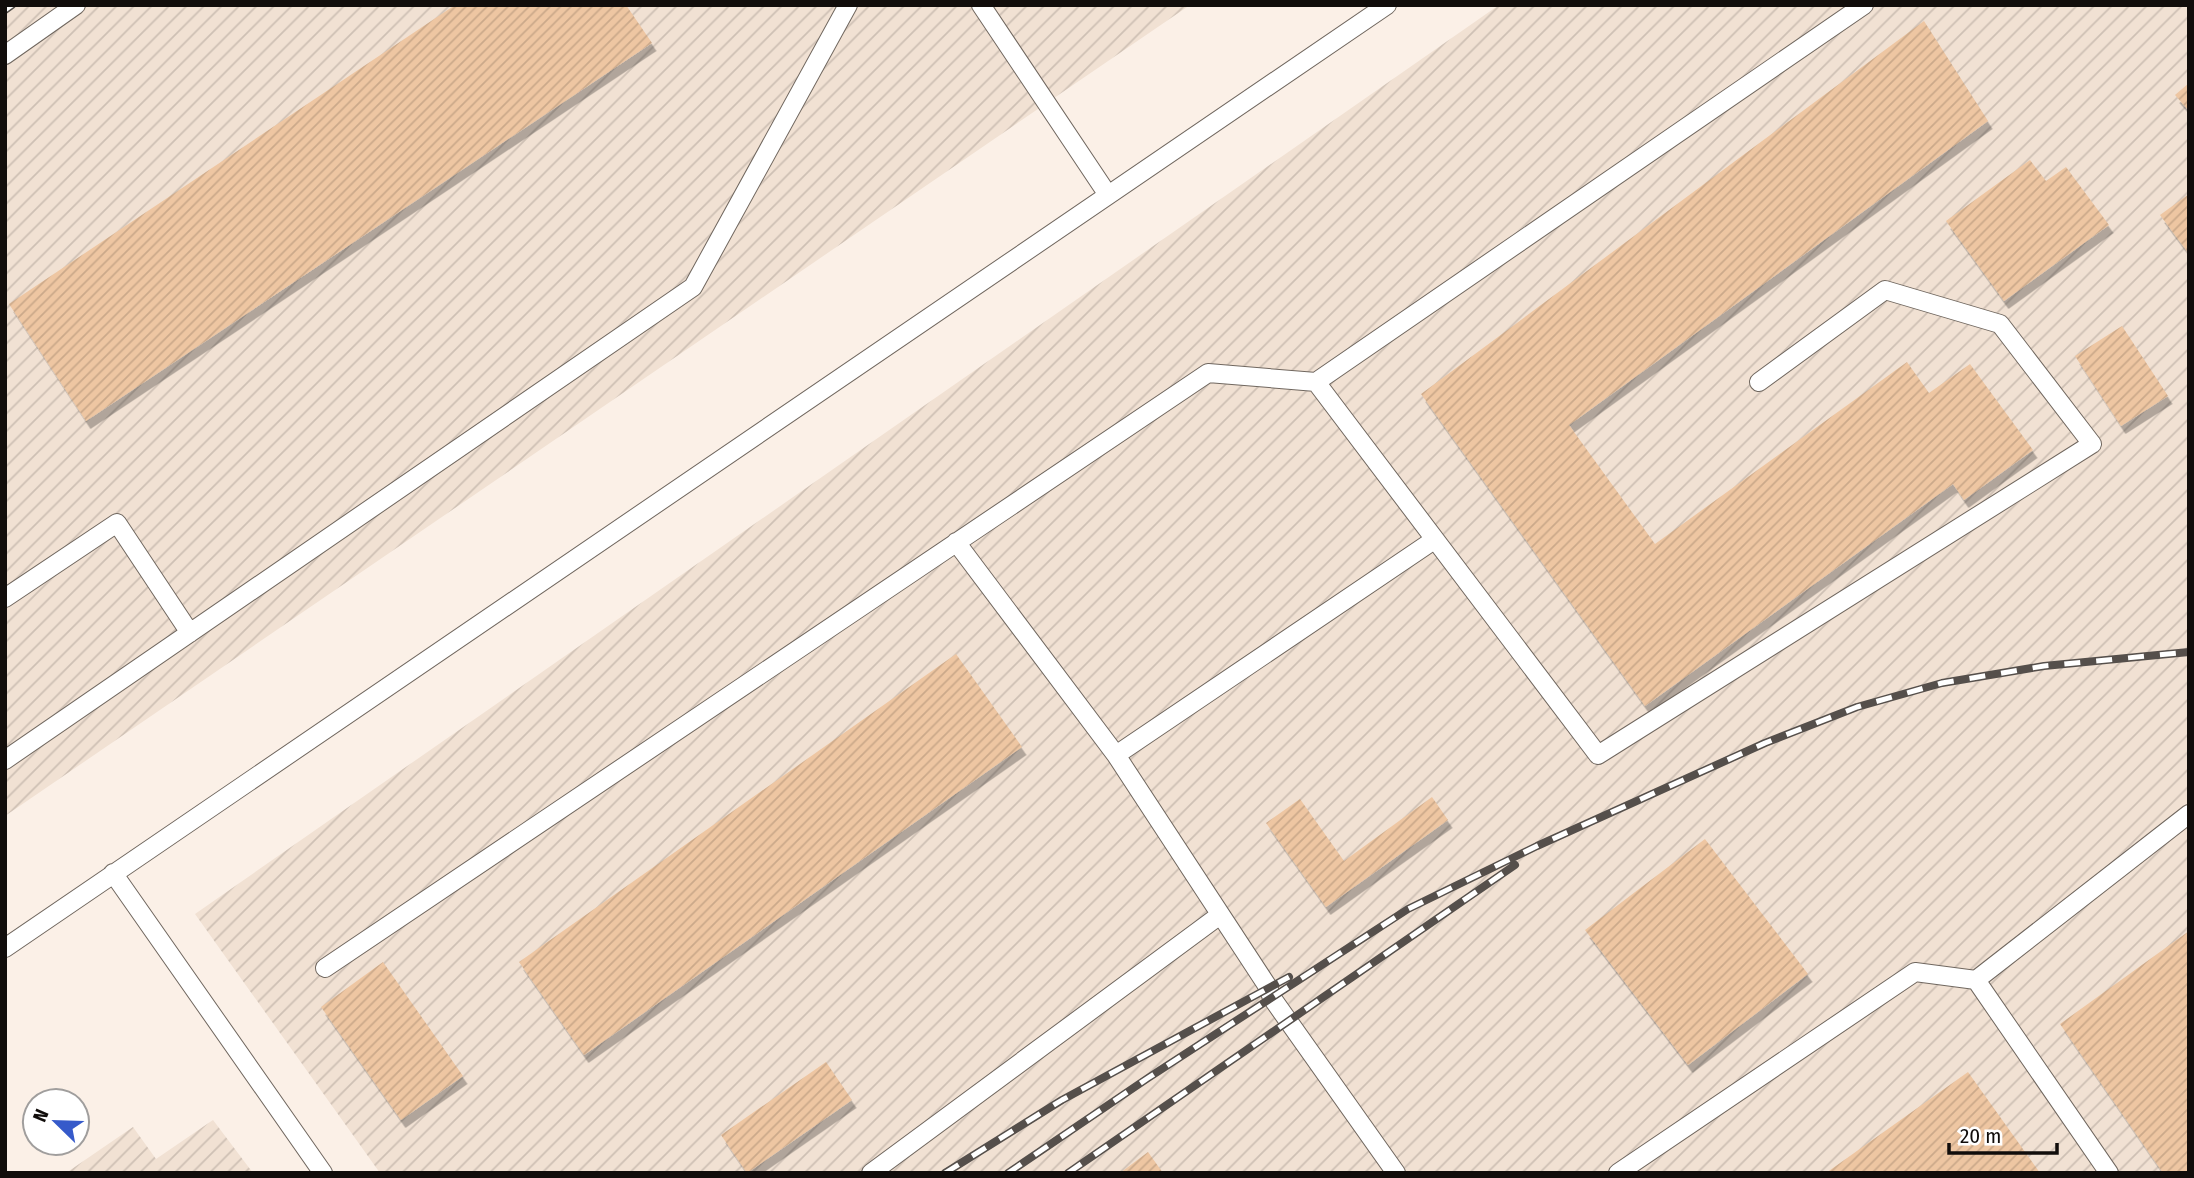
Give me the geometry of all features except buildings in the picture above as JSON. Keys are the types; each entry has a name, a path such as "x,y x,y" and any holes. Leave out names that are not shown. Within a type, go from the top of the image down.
{"lane":[{"path":"5,55 76,5"},
{"path":"5,760 693,287 848,5"},
{"path":"981,5 1108,194"},
{"path":"5,948 1387,5"},
{"path":"326,968 1208,373 1317,382 1864,5"},
{"path":"1317,382 1598,755 2092,444 2000,324 1885,290 1759,382"},
{"path":"5,598 117,523 190,634"},
{"path":"1116,755 1434,540"},
{"path":"956,542 1116,755 1268,987 1272,998 1396,1173"},
{"path":"1618,1173 1915,972 1976,980 2189,814"},
{"path":"114,873 323,1173"},
{"path":"871,1173 1220,915"},
{"path":"1976,980 2109,1173"}],"shaded area":[{"path":"5,5 1190,5 5,816"},
{"path":"1499,5 2189,5 2189,1173 380,1173 195,914"},
{"path":"213,1120 253,1173 66,1173 133,1127 156,1159"}],"railway":[{"path":"5,10 12,5"},
{"path":"1008,1173 1148,1078 1408,909 1537,846 1765,743 1857,707 1942,683 2044,666 2189,652"},
{"path":"1068,1173 1515,865"},
{"path":"945,1173 1062,1100 1289,977"}]}
